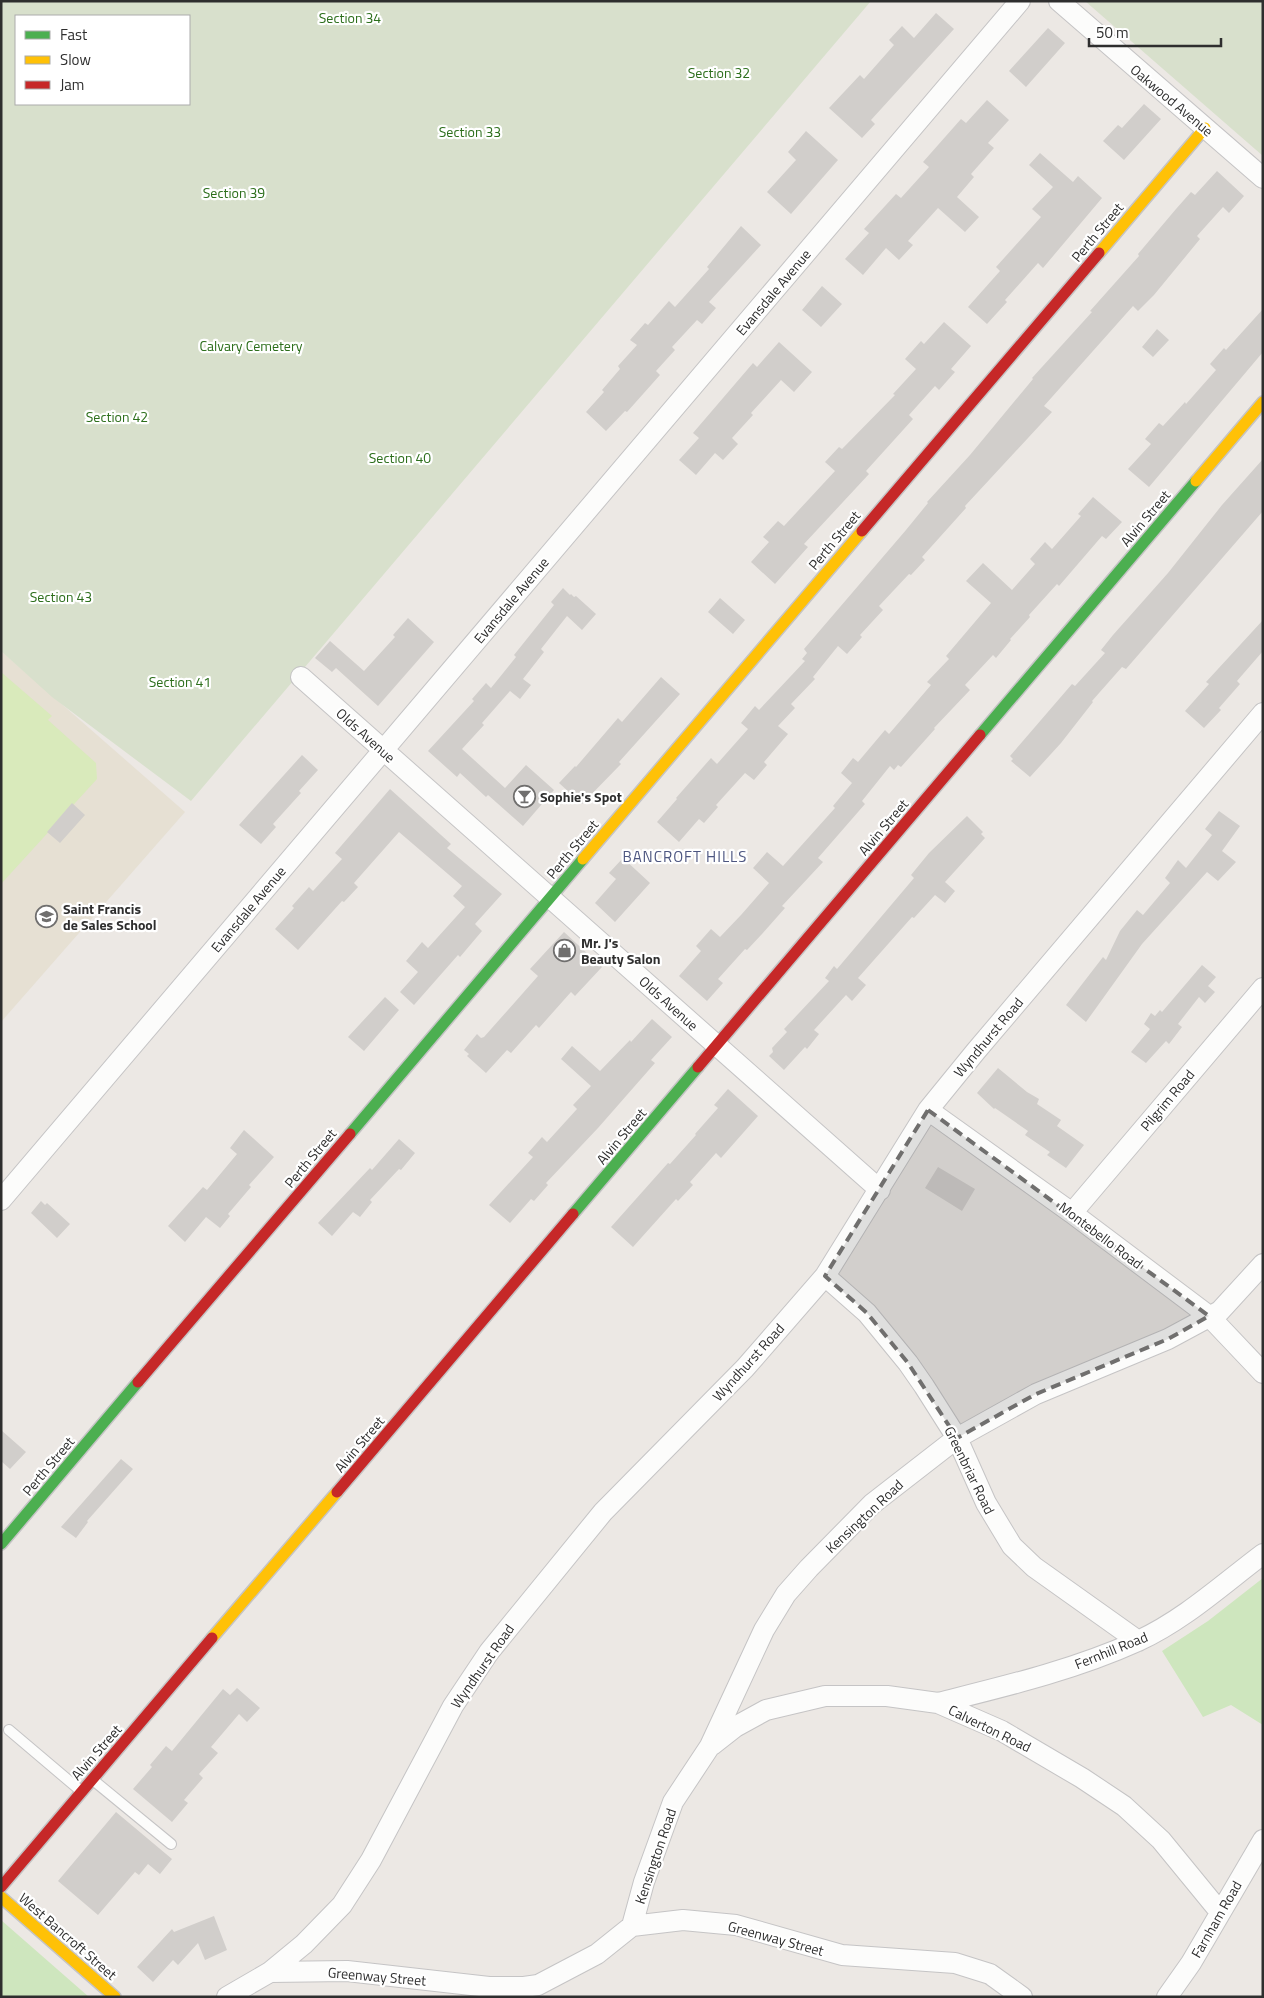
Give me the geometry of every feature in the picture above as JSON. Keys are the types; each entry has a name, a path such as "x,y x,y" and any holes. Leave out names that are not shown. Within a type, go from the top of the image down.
{"street":[{"name":"Evansdale Avenue","path":"1,1200 1020,1"},
{"name":"Oakwood Avenue","path":"1059,1 1263,178"},
{"name":"Perth Street","path":"1,1544 1206,128"},
{"name":"Alvin Street","path":"1,1887 1263,402"},
{"name":"Olds Avenue","path":"301,677 880,1190"},
{"name":"Wyndhurst Road","path":"227,1997 270,1972 304,1944 342,1905 371,1860 453,1706 489,1652 604,1512 745,1368 825,1276 928,1110 1263,712"},
{"name":"Pilgrim Road","path":"1072,1213 1263,988"},
{"name":"Montebello Road","path":"928,1110 1072,1213 1209,1316 1263,1373"},
{"name":"Kensington Road","path":"632,1926 644,1882 673,1802 710,1746 764,1630 786,1594 809,1568 872,1504 957,1438 1036,1394 1168,1339 1220,1311 1263,1264"},
{"name":"Greenbriar Road","path":"825,1276 867,1313 924,1386 957,1438 986,1503 1012,1546 1041,1572 1138,1641"},
{"name":"Fernhill Road","path":"938,1703 1056,1672 1138,1641 1190,1609 1263,1554"},
{"name":"Calverton Road","path":"710,1746 735,1727 766,1710 825,1696 887,1696 938,1703 1002,1731 1082,1778 1124,1806 1161,1840 1220,1912"},
{"name":"Farnham Road","path":"1167,1997 1191,1963 1263,1840"},
{"name":"West Bancroft Street","path":"1,1897 115,1997"},
{"name":"Greenway Street","path":"270,1972 347,1971 489,1987 524,1987 538,1985 597,1954 632,1926 683,1920 736,1925 842,1955 955,1963 990,1974 1022,1997"}],"lane":[{"path":"9,1730 82,1791"},
{"path":"92,1779 171,1844"}],"highlighted area":[{"path":"928,1110 1209,1316 1168,1339 1036,1394 957,1438 908,1363 867,1313 825,1276"}],"shaded area":[{"name":"Saint Francis de Sales School","path":"1,651 185,812 1,1022"}],"green space":[{"name":"Calvary Cemetery","path":"1,1 871,1 191,801 52,697 1,651"},
{"path":"1085,1 1263,1 1263,156"},
{"path":"1,672 52,716 48,720 96,763 97,779 1,884"},
{"path":"1263,1578 1263,1725 1231,1705 1203,1717 1162,1651 1208,1621"},
{"path":"1,1920 89,1997 1,1997"}],"building":[{"path":"936,13 954,29 871,120 875,124 862,138 829,108 860,75 864,79 894,45 889,40 902,26 914,38"},
{"path":"1048,28 1065,43 1026,87 1009,71"},
{"path":"987,100 1009,120 988,143 994,148 971,174 974,177 957,197 979,217 965,232 938,208 908,241 913,245 899,260 886,248 863,275 845,259 869,233 864,229 896,194 901,198 929,167 923,162 961,119 966,123"},
{"path":"1144,104 1161,119 1124,160 1103,141 1118,125 1122,128"},
{"path":"806,131 838,160 791,214 767,192 796,160 788,152"},
{"path":"1040,153 1073,182 1078,176 1102,198 1043,268 1038,263 1005,300 1007,302 987,324 968,307 1000,271 996,267 1041,217 1032,209 1053,187 1029,165"},
{"path":"1217,171 1244,196 1229,213 1223,207 1197,236 1200,239 1154,295 1138,311 1133,306 1044,406 1052,412 965,506 966,508 922,557 925,560 879,606 883,610 860,635 862,637 847,654 838,646 813,677 815,679 791,704 795,708 778,726 788,734 764,762 767,765 754,780 745,773 716,805 718,807 704,823 699,819 679,842 657,822 676,798 711,758 717,764 748,729 741,723 755,706 759,710 805,661 802,659 807,653 804,649 906,530 927,502 970,455 1032,378 1092,312 1090,311 1139,256 1138,254 1176,209 1191,192 1195,195"},
{"path":"741,226 761,245 709,302 716,308 702,324 697,320 672,347 675,350 656,371 660,375 627,412 625,411 606,431 586,412 604,392 602,390 620,369 618,366 637,345 630,340 645,323 648,325 669,301 675,307 709,269 707,267"},
{"path":"822,286 842,304 821,327 802,310"},
{"path":"1263,309 1263,352 1149,487 1128,469 1151,444 1145,439 1159,423 1163,426 1185,402 1186,404 1216,370 1210,364 1224,348 1226,350"},
{"path":"944,322 971,346 951,369 955,372 939,390 935,386 909,415 913,419 866,471 869,474 804,544 808,547 775,584 751,562 769,542 763,537 778,521 784,526 835,471 825,462 839,447 842,449 895,395 893,394 916,369 905,359 921,341 924,344"},
{"path":"1157,329 1169,340 1153,357 1142,347"},
{"path":"779,342 812,372 794,392 781,380 751,413 753,415 732,438 738,444 723,460 715,453 696,475 679,460 699,438 693,433 753,363 757,367"},
{"path":"1263,459 1263,511 1126,669 1122,667 1092,701 1061,743 1030,777 1011,761 1013,759 1010,756 1072,684 1075,686 1105,653 1101,650 1113,635 1168,573 1222,505"},
{"path":"1093,497 1122,522 1106,539 1102,536 1059,586 1057,584 1029,615 1030,617 996,658 993,655 965,685 970,690 901,767 898,765 894,770 890,766 862,801 865,804 818,858 823,862 782,906 785,908 762,934 747,950 745,949 718,979 723,983 707,1001 679,976 701,951 696,946 711,929 720,937 741,915 769,883 753,868 767,852 783,866 835,808 833,806 852,783 841,773 853,758 858,762 885,730 889,734 931,685 927,682 949,659 946,656 991,603 966,581 983,563 1012,590 1035,564 1030,559 1045,542 1052,549 1081,516 1078,514"},
{"path":"563,588 570,595 576,596 596,614 582,630 567,616 541,649 544,652 523,679 531,685 520,699 510,691 482,723 484,725 462,749 505,788 526,765 554,790 523,826 488,795 486,797 460,773 457,777 428,751 474,701 472,699 486,683 491,688 516,657 514,655 554,605 551,602"},
{"path":"720,598 745,620 733,634 708,612"},
{"path":"408,618 434,642 378,706 336,668 332,672 315,658 330,641 364,671 395,637 393,635"},
{"path":"1263,620 1263,651 1237,681 1240,684 1219,708 1221,710 1204,728 1185,711 1209,684 1206,682"},
{"path":"661,677 680,694 619,762 621,764 582,804 559,783 576,767 618,718 622,722"},
{"path":"302,755 318,770 299,791 301,793 273,824 276,827 261,844 239,825"},
{"path":"390,789 451,844 447,848 502,894 475,924 482,931 414,1005 400,992 418,972 406,961 422,942 428,948 465,907 453,896 462,886 399,832 354,883 358,887 344,902 342,901 298,950 275,929 294,908 292,906 309,887 313,891 342,859 335,853"},
{"path":"72,803 85,815 60,843 47,832"},
{"path":"1219,811 1240,826 1222,851 1236,862 1218,881 1207,872 1142,944 1086,1022 1066,1005 1103,957 1106,960 1120,931 1137,910 1143,915 1170,883 1165,878 1178,860 1186,868 1212,835 1205,829"},
{"path":"967,816 983,832 981,834 985,838 945,882 955,891 945,903 935,895 914,918 912,917 858,978 866,985 852,1001 846,995 814,1030 819,1034 807,1049 805,1047 784,1070 769,1056 773,1052 772,1048 787,1032 784,1029 829,981 825,978 834,966 837,969 914,878 911,875 929,853"},
{"path":"623,858 650,883 615,922 595,903 616,879 609,873"},
{"path":"564,932 602,967 575,996 571,992 539,1028 536,1025 511,1053 507,1050 486,1073 467,1056 469,1054 464,1050 477,1034 481,1038 484,1037 538,976 530,969"},
{"path":"1202,965 1216,977 1208,986 1215,992 1205,1003 1199,997 1178,1024 1182,1027 1169,1044 1166,1041 1146,1063 1131,1052 1150,1029 1144,1024 1151,1013 1155,1016 1160,1010 1162,1012"},
{"path":"385,997 399,1010 364,1051 348,1037"},
{"path":"652,1019 672,1037 651,1060 655,1063 598,1128 546,1183 548,1185 534,1201 531,1199 510,1223 489,1205 533,1157 528,1153 542,1137 547,1142 577,1109 573,1105 591,1086 561,1059 572,1046 600,1071"},
{"path":"998,1068 1027,1092 1039,1099 1037,1104 1061,1120 1057,1126 1084,1145 1066,1168 1047,1155 1050,1152 1025,1135 1028,1131 994,1109 977,1093"},
{"path":"728,1089 758,1116 721,1158 716,1153 690,1182 693,1185 678,1201 676,1199 633,1247 611,1227 668,1163 670,1164 696,1135 718,1108 714,1105"},
{"path":"244,1130 274,1157 249,1185 251,1187 228,1214 230,1216 220,1228 206,1217 185,1242 168,1226 203,1187 207,1190 237,1154 230,1148"},
{"path":"399,1139 415,1153 401,1170 399,1169 370,1200 372,1202 360,1217 353,1212 332,1236 318,1223 370,1168 372,1170"},
{"path":"938,1167 975,1189 962,1211 925,1188"},
{"path":"41,1201 45,1205 47,1203 70,1224 57,1238 31,1213"},
{"path":"1,1430 26,1452 10,1469 1,1461"},
{"path":"121,1459 133,1469 87,1521 76,1538 61,1527"},
{"path":"237,1688 260,1708 247,1722 239,1714 211,1747 218,1753 199,1774 203,1778 184,1800 188,1803 172,1822 133,1789 152,1767 150,1765 166,1746 172,1751 223,1689 230,1695"},
{"path":"116,1812 172,1859 160,1874 148,1864 139,1875 135,1872 98,1915 58,1881"},
{"path":"214,1916 227,1950 205,1960 198,1943 178,1965 173,1960 153,1982 137,1967 172,1929 174,1932"}],"traffic: fast":[{"path":"980,735 1196,481"},
{"path":"350,1134 583,859"},
{"path":"573,1214 698,1067"},
{"path":"1,1544 138,1382"}],"traffic: slow":[{"path":"1099,253 1205,128"},
{"path":"1196,481 1263,402"},
{"path":"583,859 862,531"},
{"path":"212,1638 337,1492"},
{"path":"1,1897 115,1997"}],"traffic: jam":[{"path":"862,531 1099,253"},
{"path":"698,1067 980,735"},
{"path":"138,1382 350,1134"},
{"path":"337,1492 573,1214"},
{"path":"1,1887 212,1638"}],"place":[{"name":"Sophie's Spot","path":"524,796"},
{"name":"Saint Francis de Sales School","path":"47,916"},
{"name":"Mr. J's Beauty Salon","path":"565,950"}],"district":[{"name":"BANCROFT HILLS","path":"685,856"}],"park label":[{"name":"Section 34","path":"350,17"},
{"name":"Section 32","path":"719,72"},
{"name":"Section 33","path":"470,131"},
{"name":"Section 39","path":"234,192"},
{"name":"Section 42","path":"117,416"},
{"name":"Section 40","path":"400,457"},
{"name":"Section 43","path":"61,596"},
{"name":"Section 41","path":"180,681"}]}
